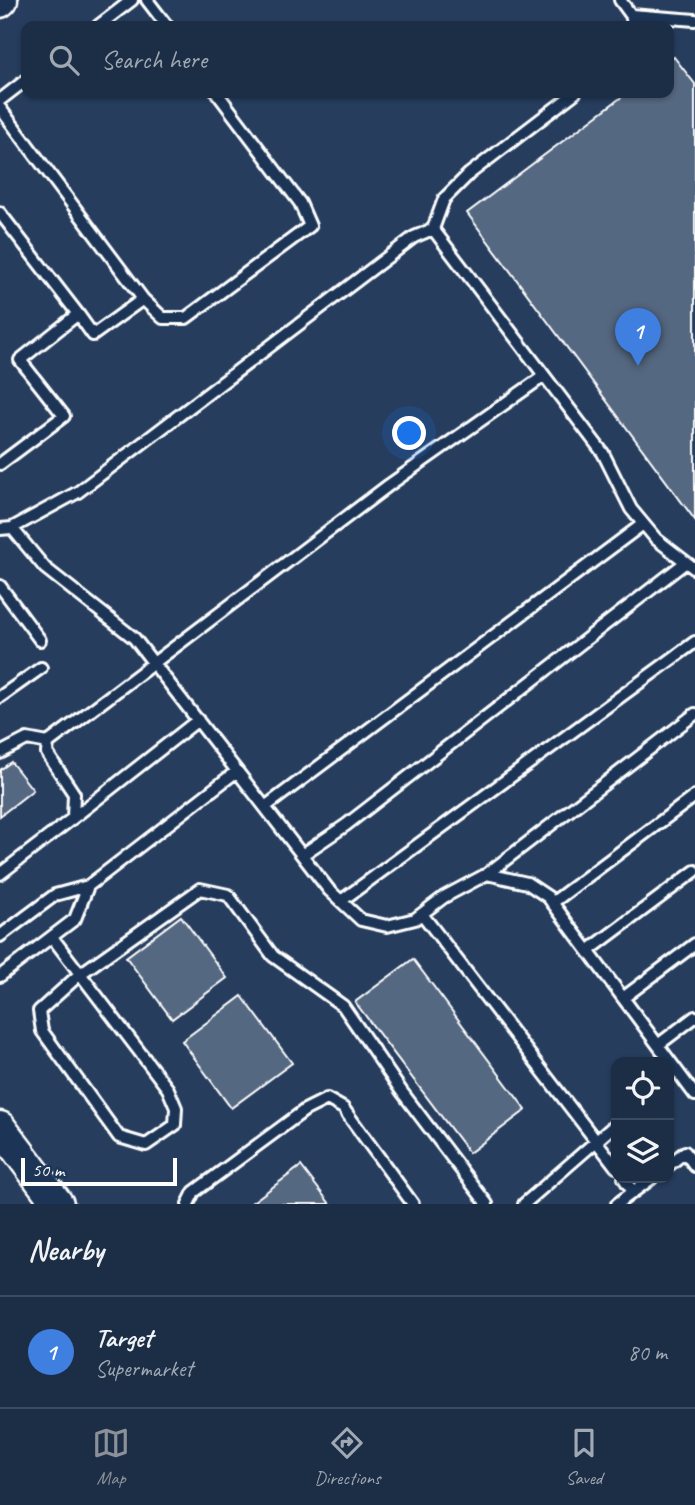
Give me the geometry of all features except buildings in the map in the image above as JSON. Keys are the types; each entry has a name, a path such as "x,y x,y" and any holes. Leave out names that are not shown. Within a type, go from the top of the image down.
{"street":[{"path":"0,1127 58,1204"}],"lane":[{"path":"104,21 132,0"},
{"path":"147,0 163,21"},
{"path":"620,0 633,21 695,20"},
{"path":"0,100 21,84"},
{"path":"0,108 143,299 163,318 186,318 310,226 300,203 221,98"},
{"path":"568,98 469,174 444,200 433,229 414,237 78,492 6,529 45,568 134,638 302,855 361,920 387,926 415,919 444,897 487,874 695,714"},
{"path":"0,213 93,335 143,299"},
{"path":"302,855 346,825 690,566 656,539 631,509 603,453 433,229"},
{"path":"0,464 64,416 20,360 78,314"},
{"path":"73,818 74,794 47,753 48,743 389,485 544,376"},
{"path":"265,807 643,524"},
{"path":"0,586 40,640"},
{"path":"341,901 695,642"},
{"path":"1,693 41,668"},
{"path":"0,874 198,720"},
{"path":"0,753 27,739 48,743"},
{"path":"0,936 55,895 88,886 237,771"},
{"path":"552,903 695,796"},
{"path":"588,951 695,871"},
{"path":"487,874 527,883 552,903 695,1095"},
{"path":"0,976 75,919 88,886"},
{"path":"52,937 80,974 168,1088 176,1108 175,1125 146,1144 119,1137 42,1031 39,1011 80,974 200,888 228,895 273,956 343,1006 402,1092 487,1204"},
{"path":"422,914 611,1159"},
{"path":"623,998 695,944"},
{"path":"658,1045 695,1017"},
{"path":"674,1079 680,1074"},
{"path":"188,1204 194,1192 305,1110 327,1100 343,1108 413,1204"},
{"path":"524,1204 611,1128"},
{"path":"674,1161 685,1152 695,1166"},
{"path":"627,1183 633,1192"},
{"path":"618,1204 645,1183"}],"place":[{"name":"Target","path":"638,366"}]}
